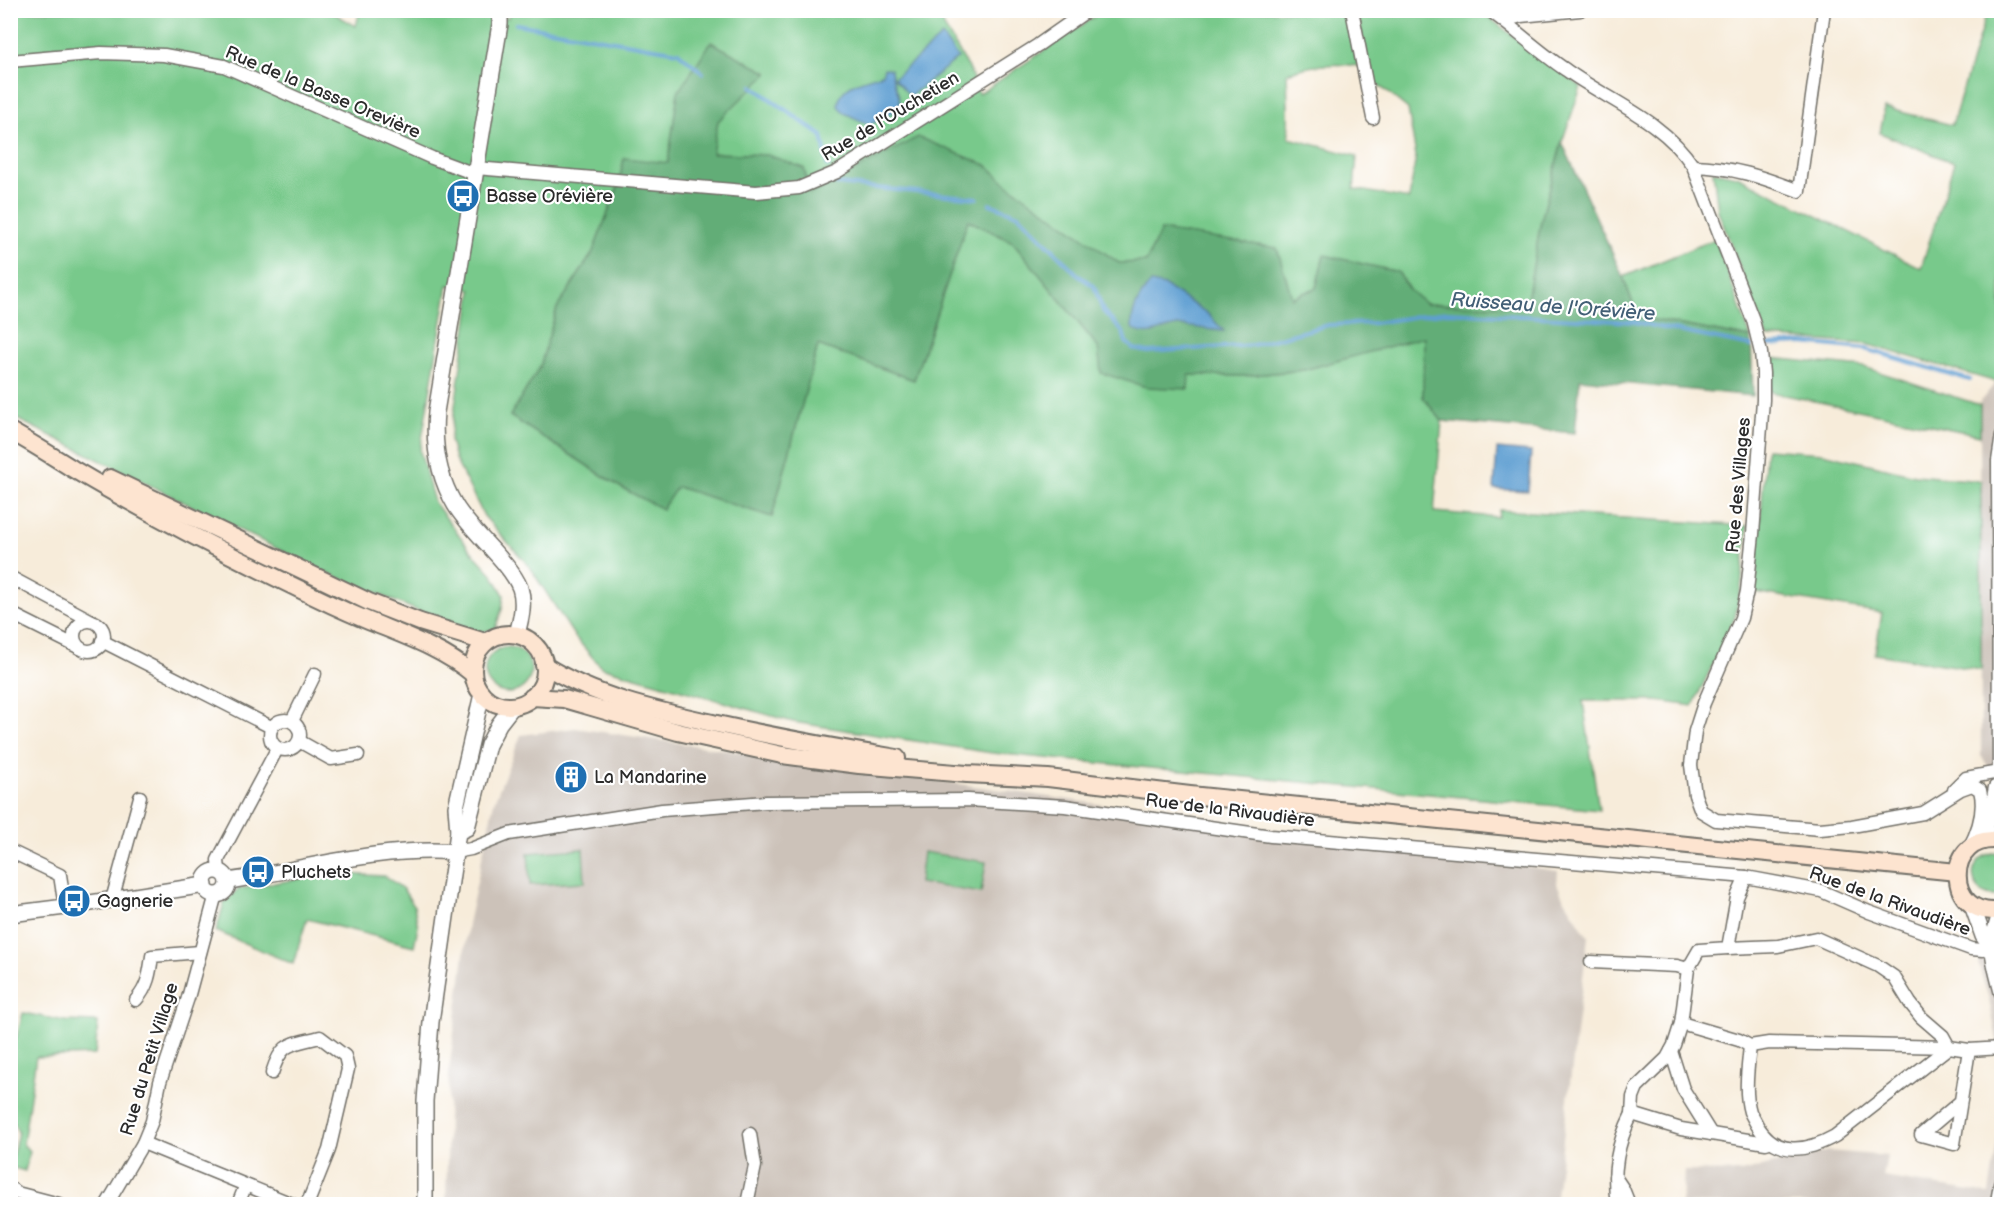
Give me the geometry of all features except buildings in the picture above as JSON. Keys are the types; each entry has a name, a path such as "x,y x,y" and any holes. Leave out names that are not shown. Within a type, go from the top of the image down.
{"main road":[{"path":"10,431 369,602 420,622 485,642"},
{"path":"41,447 72,468 179,528 364,619 417,640 446,655 473,674"},
{"path":"517,634 531,641 539,650 545,673 542,685 532,697 513,706 502,706 491,702 475,684 474,657 485,642 497,635 517,634"},
{"path":"544,665 575,682 627,702 685,717 816,744 992,774"},
{"path":"532,697 564,699 678,732 782,755 859,765 1048,778 1190,795 1957,872"},
{"path":"1993,841 1969,848 1961,859 1957,879 1962,894 1972,905 1983,910 2001,910"}],"street":[{"name":"Rue de l'Ouchetien","path":"475,171 756,192 799,188 837,172 1038,45 1088,10"},
{"path":"1352,10 1374,118"},
{"name":"Rue des Villages","path":"1489,10 1566,70 1653,124 1682,149 1693,166 1753,320 1763,373 1754,523 1741,618 1704,704 1695,731 1691,765 1695,795 1701,811 1716,820 1820,830 1923,813 1948,797"},
{"path":"1504,21 1521,16 1580,10"},
{"path":"1693,166 1716,166 1759,175 1799,191 1824,10"},
{"path":"500,17 436,412 436,446 441,471 455,504 470,526 507,568 519,587 522,603 517,634"},
{"name":"Rue de la Basse Orevière","path":"10,62 111,53 164,55 224,66 432,158 475,171"},
{"path":"2001,435 1998,461 2001,818"},
{"path":"10,577 98,624 104,635 98,647 87,651 10,614"},
{"path":"80,648 74,640 75,630 82,622 92,621"},
{"path":"102,641 271,727"},
{"path":"292,722 315,674"},
{"path":"425,1204 425,1101 431,1022 458,832 456,807 482,694"},
{"path":"458,832 467,828 492,736 513,706"},
{"path":"280,720 292,722 299,731 299,741 289,750 277,749 270,740 271,727 280,720"},
{"path":"299,741 331,759 358,755"},
{"path":"223,876 218,860 277,749"},
{"path":"1948,797 1966,778 1999,772"},
{"path":"1993,841 1989,813 1999,772"},
{"path":"1948,797 1972,785 1980,790 1983,801 1976,835 1969,848"},
{"path":"112,900 140,797"},
{"name":"Rue de la Rivaudière","path":"455,852 471,849 509,834 662,810 766,802 968,800 1023,802 1088,809 1271,836 1746,877 1821,891 1869,912 1971,949 1983,950 1991,947"},
{"path":"10,914 112,900 211,890 204,880 210,873 223,876 400,852 431,850 455,852"},
{"path":"10,852 60,875 65,907"},
{"path":"1728,948 1737,897 1746,877"},
{"name":"Rue du Petit Village","path":"107,1204 143,1143 152,1121 160,1082 188,998 200,952 211,890"},
{"path":"1972,905 1983,936 1991,947"},
{"path":"2001,910 1993,932 1991,947 2001,992"},
{"path":"1617,1204 1614,1176 1619,1143 1632,1114 1633,1097 1637,1087 1668,1058 1681,1023 1688,969 1700,950 1778,946 1816,938 1878,966 1894,977 1910,1003 1921,1017 1943,1036 1948,1047"},
{"name":"Rue du Petit Village","path":"136,1000 150,976 152,956 200,952"},
{"path":"1592,962 1677,966 1688,969"},
{"path":"1681,1023 1739,1040 1750,1046 1769,1043 1948,1047 1969,1050 2001,1048"},
{"path":"272,1073 277,1056 284,1048 320,1037 345,1056 348,1069 329,1150 309,1200 305,1204"},
{"path":"1750,1046 1748,1080 1750,1113 1769,1142"},
{"path":"1632,1114 1681,1129 1769,1142 1785,1148 1819,1145 1835,1136 1948,1047"},
{"path":"1961,1101 1969,1050"},
{"path":"1671,1051 1683,1089 1712,1134"},
{"path":"747,1204 755,1166 750,1134"},
{"path":"143,1143 245,1187 292,1204"},
{"path":"1614,1176 1629,1204"},
{"path":"1998,1204 2001,1182"},
{"path":"238,1204 245,1187"},
{"path":"10,1188 17,1193 59,1204"}],"shaded area":[{"path":"2001,376 2001,785 1981,756 1980,402"},
{"path":"575,728 1558,871 1557,884 1562,895 1588,937 1555,1204 446,1204 449,1071 468,924 494,802 521,735"},
{"path":"2001,934 2001,1061 1989,999 1978,963"},
{"path":"2001,1119 2001,1204 1682,1204 1684,1171 1741,1172 1828,1151 1887,1156 1883,1177 1989,1194"}],"green space":[{"path":"328,10 356,26 360,10 471,11 508,18 510,10 948,11 943,25 969,68 979,94 1100,13 1099,11 1347,11 1358,66 1322,65 1287,73 1289,138 1357,156 1354,189 1409,199 1416,156 1408,109 1370,78 1357,11 1480,11 1581,87 1562,142 1541,221 1526,306 1425,304 1409,290 1398,272 1324,256 1316,288 1291,298 1161,230 1146,262 1119,263 1008,185 986,165 829,185 810,194 768,155 711,153 718,121 767,73 678,93 668,163 624,159 618,187 592,254 557,308 540,367 510,416 622,488 662,508 676,486 772,517 818,345 914,380 968,220 1013,242 1098,347 1187,389 1189,375 1244,376 1304,370 1425,336 1423,397 1442,421 1434,512 1498,517 1499,510 1748,526 1735,617 1693,706 1657,701 1583,701 1599,810 992,753 793,722 601,667 575,637 529,566 484,516 455,459 450,440 472,290 448,285 420,451 434,502 492,574 504,595 495,629 482,632 459,628 318,569 11,416 10,11"},
{"path":"1987,11 2001,11 2001,376 1996,382 1866,344 1767,337 1718,211 1713,171 1737,176 1921,268 1954,163 1880,133 1885,108 1952,125"},
{"path":"711,42 768,73 718,121 712,153 768,155 804,168 810,194 918,137 986,165 1008,185 1119,263 1146,262 1161,230 1277,248 1292,298 1316,288 1324,255 1398,272 1409,290 1426,304 1526,306 1541,221 1562,142 1623,277 1638,317 1751,338 1753,396 1580,379 1575,433 1442,421 1423,397 1424,337 1304,370 1244,376 1189,375 1188,389 1146,387 1101,373 1098,347 1013,242 968,220 914,380 818,345 772,517 677,487 662,509 622,488 510,416 540,367 557,308 592,254 618,187 624,158 668,163 678,92"},
{"path":"1715,239 1751,338 1638,317 1623,277"},
{"path":"1771,358 1864,367 1980,405 1980,435 1770,392"},
{"path":"1766,449 1823,453 1915,475 1981,481 1981,670 1875,654 1882,613 1755,592"},
{"path":"508,647 524,654 531,670 524,686 508,693 492,686 485,670 492,654"},
{"path":"583,849 585,882 530,885 528,853"},
{"path":"923,852 986,862 981,893 919,883"},
{"path":"1992,853 2001,854 2001,895 1991,896 1983,893 1977,887 1974,872 1976,864 1982,857"},
{"path":"323,875 385,876 403,889 414,906 418,927 414,946 307,919 293,964 216,931 224,903 238,889"},
{"path":"23,1013 65,1021 98,1022 95,1055 36,1057 23,1144 29,1151 25,1171 10,1167 18,1132 11,1117 11,1038 16,1039"}],"water":[{"path":"942,36 958,58 910,96 894,78"},
{"path":"884,68 891,69 899,98 899,108 870,125 844,113 838,106 839,99 847,88 882,74"},
{"path":"1151,283 1165,286 1207,313 1224,331 1175,326 1145,333 1132,328 1137,304"},
{"path":"1497,449 1531,452 1528,491 1494,489"}],"waterway":[{"name":"Ruisseau de l'Orévière","path":"516,24 678,52 703,73"},
{"name":"Ruisseau de l'Orévière","path":"752,86 822,136 828,166"},
{"name":"Ruisseau de l'Orévière","path":"836,184 977,198"},
{"name":"Ruisseau de l'Orévière","path":"990,204 1019,215 1079,276 1094,286 1103,311 1123,332 1126,342 1134,349 1148,352 1253,345 1328,325 1374,323 1445,312 1634,322 1751,346"},
{"name":"Ruisseau de l'Orévière","path":"1768,345 1802,343 1865,349 1970,380"}],"place":[{"name":"Basse Orévière","path":"463,196"},
{"name":"La Mandarine","path":"571,777"},
{"name":"Pluchets","path":"258,872"},
{"name":"Gagnerie","path":"74,901"}]}
